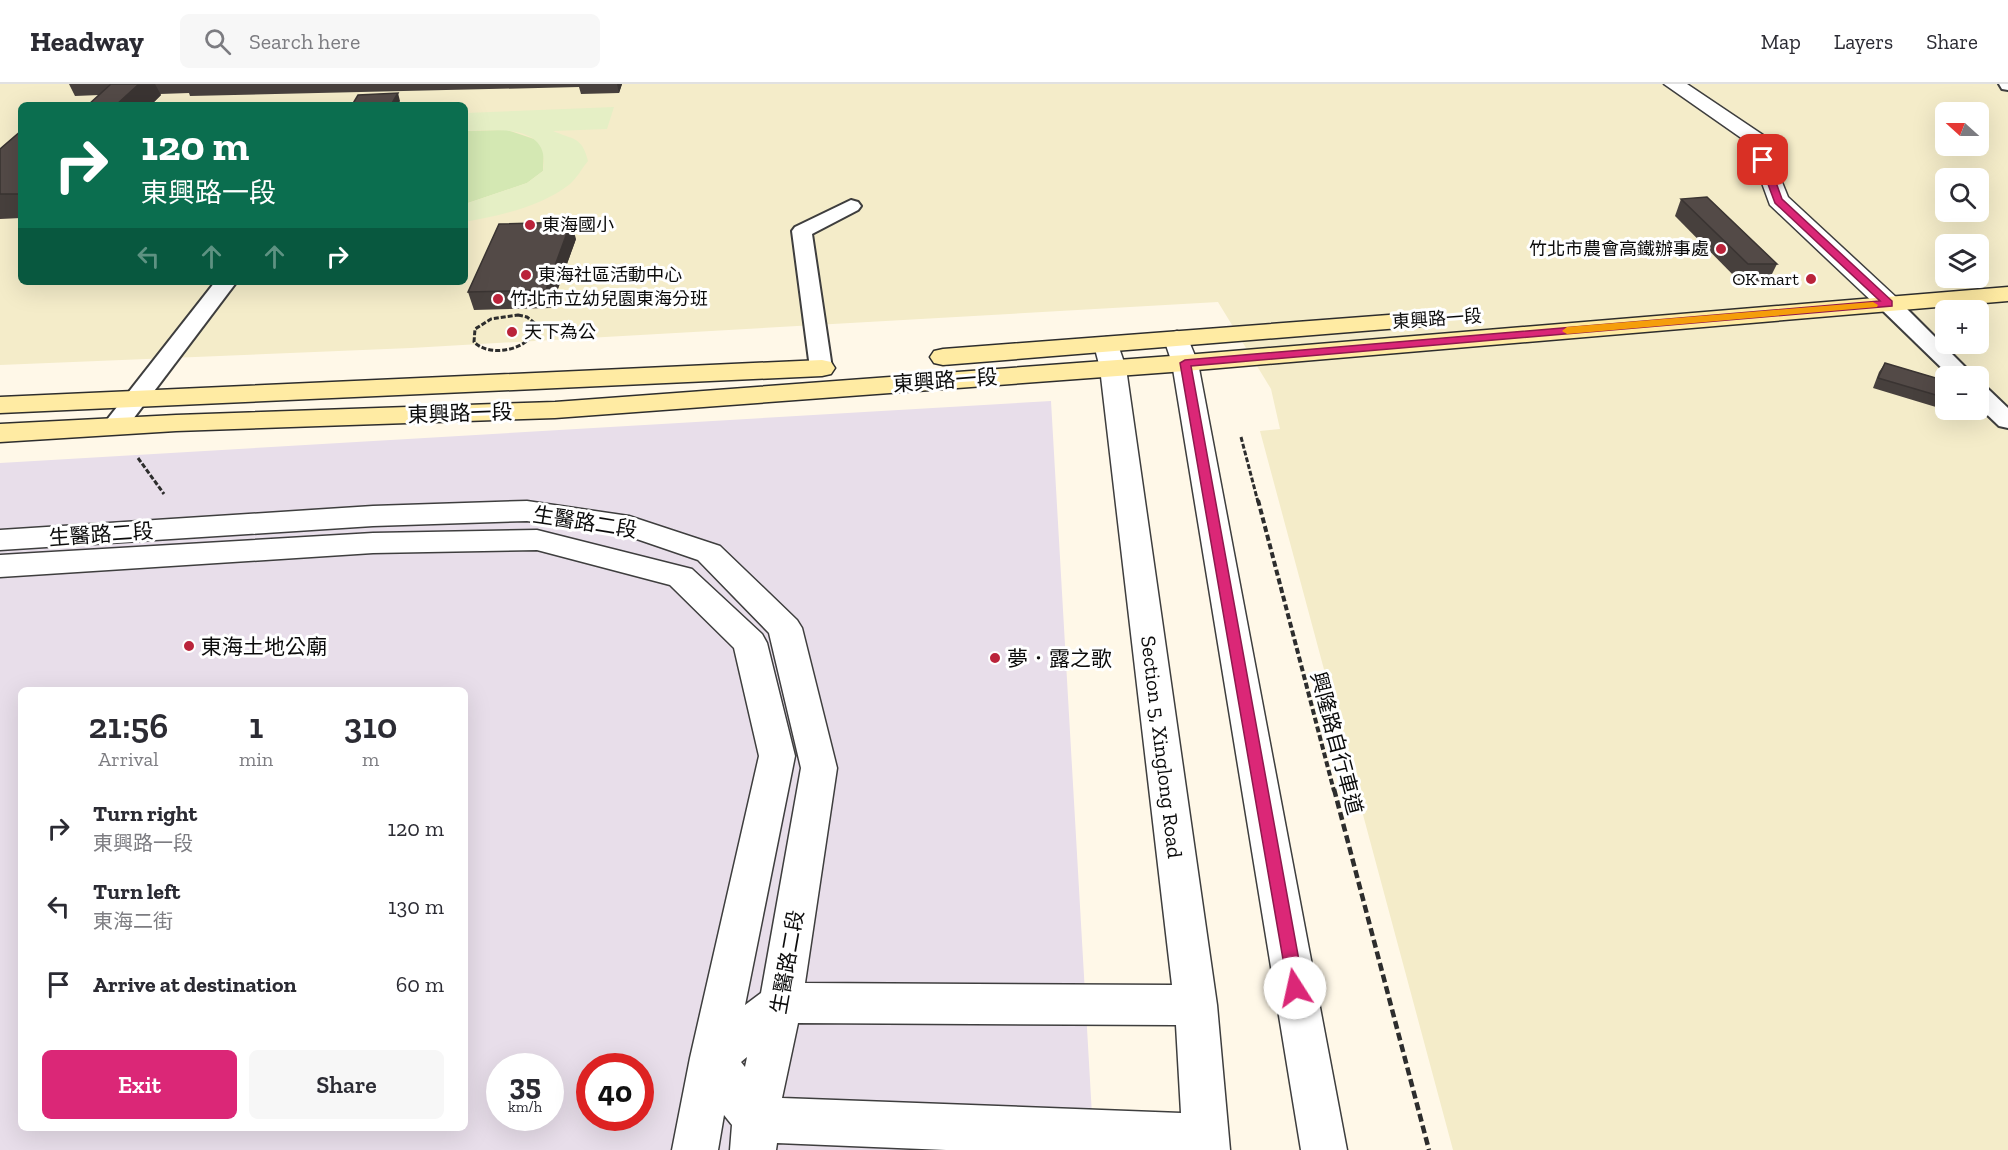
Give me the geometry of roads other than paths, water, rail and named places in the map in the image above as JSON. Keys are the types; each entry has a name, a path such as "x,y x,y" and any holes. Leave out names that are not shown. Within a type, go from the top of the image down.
{"main road":[{"name":"東興路一段","path":"1181,351 1935,277"},
{"name":"東興路一段","path":"0,433 115,426 555,410 1110,356 2008,294"},
{"name":"東興路一段","path":"0,405 1110,356"}],"street":[{"path":"1674,84 1756,139 1778,201 1888,303"},
{"path":"1181,351 1324,1150"},
{"name":"Section 5, Xinglong Road","path":"1110,356 1196,1005 1206,1143"},
{"name":"生醫路二段","path":"0,540 373,516 527,511 629,526 709,554 785,628 819,768 781,1003 754,1135"},
{"name":"生醫路二段","path":"0,566 373,543 537,540 681,577 750,643 777,756 712,1058 695,1150"},
{"path":"1196,1005 781,1003 712,1058 754,1135 1206,1143"}],"lane":[{"path":"821,368 802,231 852,206"},
{"path":"115,426 218,285"},
{"path":"1888,303 1953,366"},
{"path":"1989,403 2008,421"}],"place":[{"name":"東海國小","path":"530,225"},
{"name":"竹北市農會高鐵辦事處","path":"1721,249"},
{"name":"東海社區活動中心","path":"526,275"},
{"name":"OK mart","path":"1811,279"},
{"name":"竹北市立幼兒園東海分班","path":"498,299"},
{"name":"天下為公","path":"512,332"},
{"name":"東海土地公廟","path":"189,646"},
{"name":"夢．露之歌","path":"995,658"}]}
